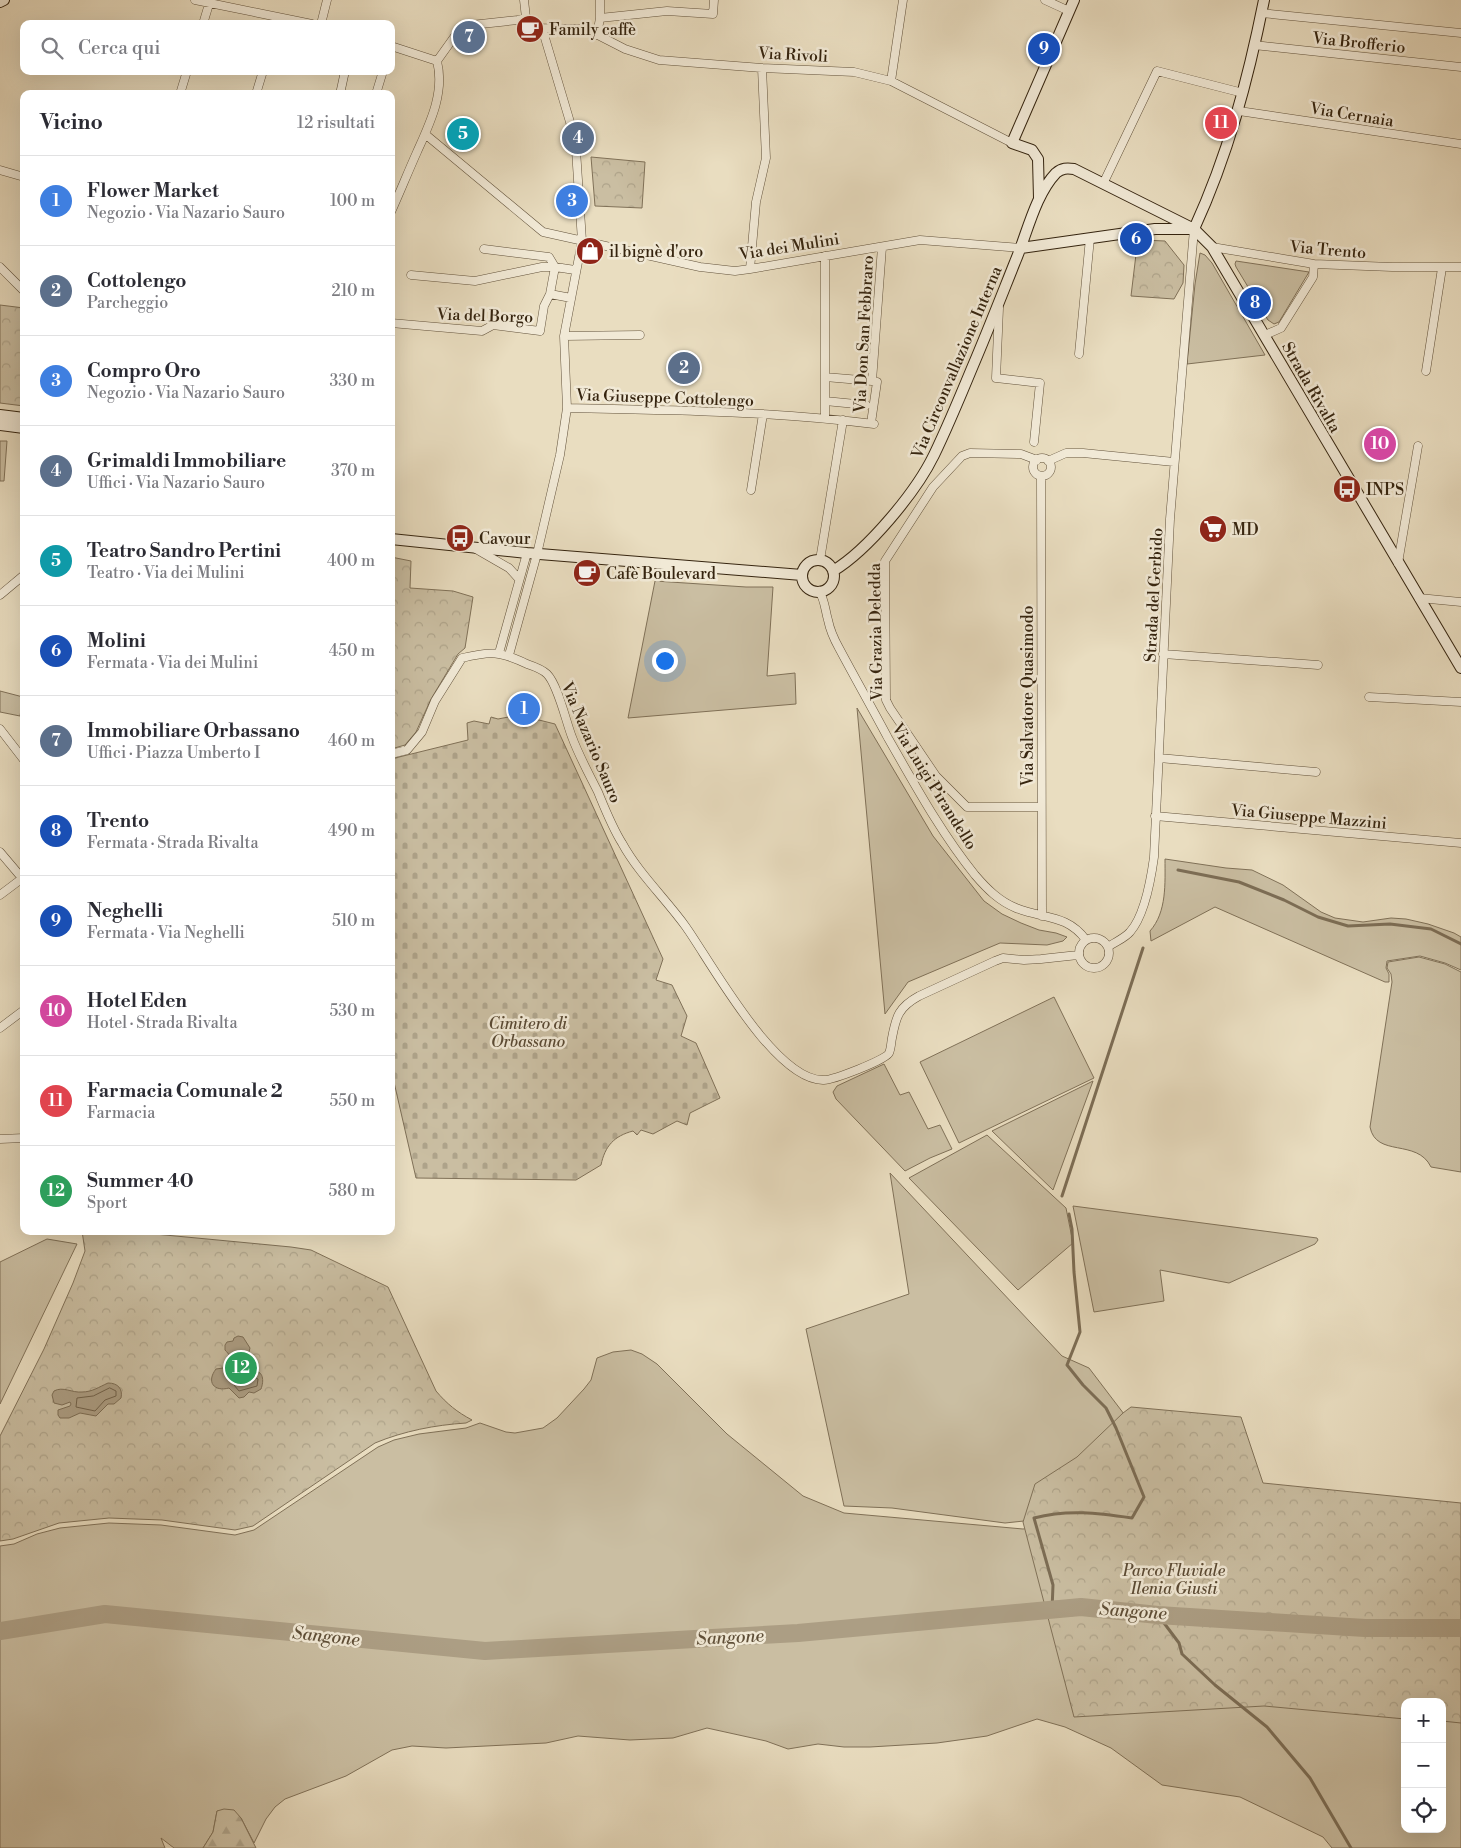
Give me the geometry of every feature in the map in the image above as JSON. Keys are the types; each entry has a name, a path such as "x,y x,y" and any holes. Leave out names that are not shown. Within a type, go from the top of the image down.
{"street":[{"path":"0,2 4,0"},
{"path":"195,0 278,20"},
{"path":"322,20 327,0"},
{"path":"524,0 526,18"},
{"path":"597,35 600,18 600,0"},
{"path":"600,18 667,11 713,14 714,0"},
{"path":"891,81 902,0"},
{"path":"1045,0 1069,11"},
{"path":"1012,142 1074,0"},
{"path":"1039,199 1057,172 1065,168 1074,169 1194,229 1217,176 1239,111 1264,0"},
{"path":"204,20 210,4"},
{"path":"1261,13 1461,33"},
{"path":"395,203 436,107 440,86 438,60 462,26 526,18 542,28 570,122 576,150 582,241 564,336 567,408 553,490 532,554 504,656"},
{"name":"Via Rivoli","path":"542,28 568,27 586,29 625,49 659,60 762,68 854,72 891,81 1012,142 1032,150 1040,165 1039,199"},
{"name":"Via Brofferio","path":"1254,45 1461,67"},
{"path":"395,47 438,60"},
{"path":"750,269 756,202 766,158 762,68"},
{"path":"1103,184 1157,71 1244,93"},
{"path":"181,90 186,75"},
{"path":"257,90 262,75"},
{"path":"341,90 344,75"},
{"path":"377,90 382,75"},
{"name":"Via Cernaia","path":"1239,111 1461,144"},
{"name":"Via dei Mulini","path":"425,134 543,232 700,267 736,271 920,240 1021,248 1155,229 1194,229"},
{"path":"0,170 20,175"},
{"name":"Via Circonvallazione Interna","path":"820,592 826,589 832,582 833,571 851,559 883,526 922,476 934,455 1000,302 1039,199"},
{"name":"Strada Rivalta","path":"1194,229 1212,247 1461,668"},
{"name":"Strada del Gerbido","path":"1108,947 1129,933 1140,916 1154,857 1174,462 1194,229"},
{"path":"1079,354 1090,238"},
{"name":"Via Don San Febbraro","path":"872,422 876,382 872,381 882,247"},
{"name":"Via Trento","path":"1212,247 1314,264 1461,267"},
{"path":"484,249 545,256 551,259 555,267 550,294 571,298"},
{"path":"825,256 825,418"},
{"path":"1265,336 1280,328 1313,276 1314,264"},
{"path":"0,267 20,287"},
{"path":"411,275 475,281 542,267 575,270"},
{"path":"1426,371 1442,268"},
{"name":"Via del Borgo","path":"395,323 482,330 493,325 540,331 544,306 550,294"},
{"path":"1000,302 996,378 1040,383 1034,442"},
{"path":"564,336 640,335"},
{"path":"825,377 872,381"},
{"path":"825,401 866,405"},
{"name":"Via Giuseppe Cottolengo","path":"567,408 736,412 872,422"},
{"name":"Via Giuseppe Cottolengo","path":"751,490 763,414"},
{"path":"0,415 20,418"},
{"path":"820,560 843,420"},
{"path":"0,425 20,428"},
{"path":"1398,563 1418,446"},
{"name":"Via Grazia Deledda","path":"1037,460 1021,454 970,453 962,456 933,487 886,558 886,700 936,776 967,807 1041,807"},
{"path":"1037,460 1043,458 1048,461 1066,453 1083,453 1174,462"},
{"name":"Via Salvatore Quasimodo","path":"1037,460 1033,464 1033,470 1041,477"},
{"name":"Via Salvatore Quasimodo","path":"1041,477 1049,473 1051,467 1048,461"},
{"name":"Via Salvatore Quasimodo","path":"1041,477 1042,916"},
{"path":"395,539 532,554 802,576"},
{"path":"474,548 508,568 520,579"},
{"path":"504,656 520,579 532,554"},
{"path":"820,592 808,588 803,582 802,576 806,565 820,560 827,563 833,571"},
{"path":"0,595 20,578"},
{"name":"Via Luigi Pirandello","path":"820,592 824,598 828,622 838,647 938,824 974,874 1002,902 1042,916 1066,921 1078,930 1086,940"},
{"path":"1419,598 1461,602"},
{"path":"395,753 407,750 422,732 435,701 462,658 481,653 504,656"},
{"path":"1163,654 1318,665"},
{"name":"Via Nazario Sauro","path":"504,656 547,674 553,684 573,739 622,844 685,926 752,1026 774,1053 794,1070 811,1078 822,1080 851,1073 887,1056 899,1012 908,1003 994,961 1003,958 1024,960 1078,955"},
{"path":"1369,697 1461,702"},
{"path":"0,729 20,755"},
{"path":"1160,758 1316,772"},
{"name":"Via Giuseppe Mazzini","path":"1155,816 1461,843"},
{"path":"0,852 20,875"},
{"path":"0,895 20,880"},
{"path":"1098,938 1108,947 1108,960 1098,968 1085,966 1079,959 1080,946 1086,940 1098,938"},
{"path":"0,1028 20,1013"},
{"path":"0,1139 20,1138"}],"green space":[{"path":"591,157 645,162 642,208 595,206"},
{"path":"1142,240 1165,241 1184,265 1183,283 1174,299 1131,296 1137,246"},
{"path":"1200,253 1205,255 1212,263 1265,355 1187,364"},
{"path":"1236,261 1309,272 1279,322 1274,324 1268,320 1236,267"},
{"path":"0,305 20,308 20,406 0,403"},
{"path":"0,441 7,441 4,481 0,481"},
{"path":"395,558 411,561 410,588 453,591 473,597 465,648 458,654 431,699 416,732 405,745 395,748"},
{"path":"655,581 773,587 767,676 795,673 796,704 628,718"},
{"path":"0,691 20,696 20,716 0,712"},
{"path":"857,708 933,836 984,901 1002,914 1021,923 1067,937 1063,941 1047,945 1000,943 908,982 885,1014"},
{"name":"Cimitero di Orbassano","path":"519,715 555,724 663,959 656,980 672,985 687,1016 681,1036 696,1043 720,1098 690,1113 687,1125 677,1121 653,1134 641,1130 637,1135 633,1131 626,1133 611,1143 605,1152 601,1165 576,1180 416,1178 395,1086 395,758 468,740 467,723 474,721 489,724 491,717 498,719"},
{"path":"1165,859 1252,870 1283,885 1321,912 1335,918 1363,922 1391,918 1406,919 1454,933 1461,937 1461,970 1420,956 1387,961 1386,968 1389,974 1389,982 1385,982 1215,907 1151,941 1150,931 1160,915 1164,897"},
{"path":"1419,957 1445,964 1461,972 1461,1172 1431,1167 1425,1158 1416,1153 1388,1146 1374,1136 1370,1127 1392,982 1391,974 1387,968 1388,962"},
{"path":"1054,997 1094,1078 959,1143 920,1062"},
{"path":"884,1064 900,1095 909,1092 928,1129 940,1125 952,1149 905,1171 836,1099 833,1092 837,1086"},
{"path":"1093,1081 1053,1190 992,1131"},
{"path":"987,1135 1066,1208 1073,1243 1018,1290 909,1178"},
{"path":"890,1173 1062,1356 1089,1368 1124,1414 1043,1519 1005,1523 892,1508 844,1506 806,1329 909,1294"},
{"path":"1073,1206 1317,1238 1318,1240 1315,1244 1229,1283 1160,1270 1164,1301 1094,1312"},
{"path":"83,1235 165,1235 311,1250 388,1287 436,1391 444,1400 472,1420 466,1423 443,1425 408,1432 375,1443 253,1526 235,1530 162,1520 109,1518 59,1523 13,1539 0,1541 0,1436 44,1349 85,1251"},
{"path":"47,1239 77,1244 0,1404 0,1262"},
{"path":"631,1350 642,1354 657,1364 727,1434 803,1496 844,1513 1023,1529 1081,1523 1461,1564 1461,1848 1332,1848 1323,1837 1240,1797 1162,1785 1111,1748 1065,1727 1037,1719 987,1736 937,1743 870,1747 818,1744 788,1749 766,1741 707,1728 673,1738 630,1740 578,1736 546,1743 446,1748 412,1746 392,1750 346,1776 285,1799 275,1807 266,1819 254,1843 241,1818 217,1811 213,1832 203,1848 174,1848 161,1838 165,1848 0,1848 0,1546 14,1544 37,1534 60,1528 109,1523 161,1525 235,1535 254,1530 378,1447 394,1440 419,1434 466,1428 480,1423 506,1432 515,1433 543,1428 557,1418 591,1380 597,1358 613,1352"},
{"name":"Parco Fluviale Ilenia Giusti","path":"1131,1407 1241,1417 1263,1483 1461,1503 1461,1723 1446,1721 1446,1698 1401,1698 1401,1719 1264,1706 1074,1717 1023,1522 1035,1484 1077,1457"},
{"path":"224,1809 234,1810 241,1818 256,1848 203,1848 213,1832 217,1811"}],"water":[{"path":"238,1336 243,1337 250,1348 247,1359 240,1363 235,1361 225,1350 227,1342 233,1341"},
{"path":"223,1368 239,1377 250,1371 259,1372 263,1380 261,1389 254,1393 249,1392 244,1397 239,1398 229,1388 219,1389 213,1385 212,1378 216,1369"},
{"path":"108,1383 117,1385 121,1392 121,1398 114,1404 108,1404 96,1416 80,1413 69,1418 60,1418 58,1410 71,1404 70,1402 62,1405 54,1403 52,1395 54,1391 61,1389 86,1392"}],"waterway":[{"path":"1178,870 1239,882 1284,900 1318,917 1348,926 1390,924 1431,929 1461,944"},
{"path":"1062,1196 1143,948"},
{"path":"1052,1610 1053,1585 1034,1518 1071,1513 1095,1513 1132,1518 1144,1497 1106,1408 1083,1385 1067,1365 1080,1332 1072,1229 1069,1214"},
{"name":"Sangone","path":"0,1631 105,1614 485,1651 798,1633 1081,1607 1158,1615 1365,1628 1461,1628"},
{"path":"1158,1615 1179,1643 1182,1654 1215,1685 1267,1727 1310,1778 1351,1848"}],"place":[{"name":"Family caffè","path":"530,29"},
{"name":"Immobiliare Orbassano","path":"469,37"},
{"name":"Neghelli","path":"1044,49"},
{"name":"Farmacia Comunale 2","path":"1221,123"},
{"name":"Teatro Sandro Pertini","path":"463,134"},
{"name":"Grimaldi Immobiliare","path":"578,138"},
{"name":"Compro Oro","path":"572,201"},
{"name":"Molini","path":"1136,239"},
{"name":"il bignè d'oro","path":"590,251"},
{"name":"Trento","path":"1255,303"},
{"name":"Cottolengo","path":"684,368"},
{"name":"Hotel Eden","path":"1380,444"},
{"name":"INPS","path":"1347,489"},
{"name":"MD","path":"1213,529"},
{"name":"Cavour","path":"460,538"},
{"name":"Cafè Boulevard","path":"587,573"},
{"name":"Flower Market","path":"524,709"},
{"name":"Summer 40","path":"241,1368"}]}
